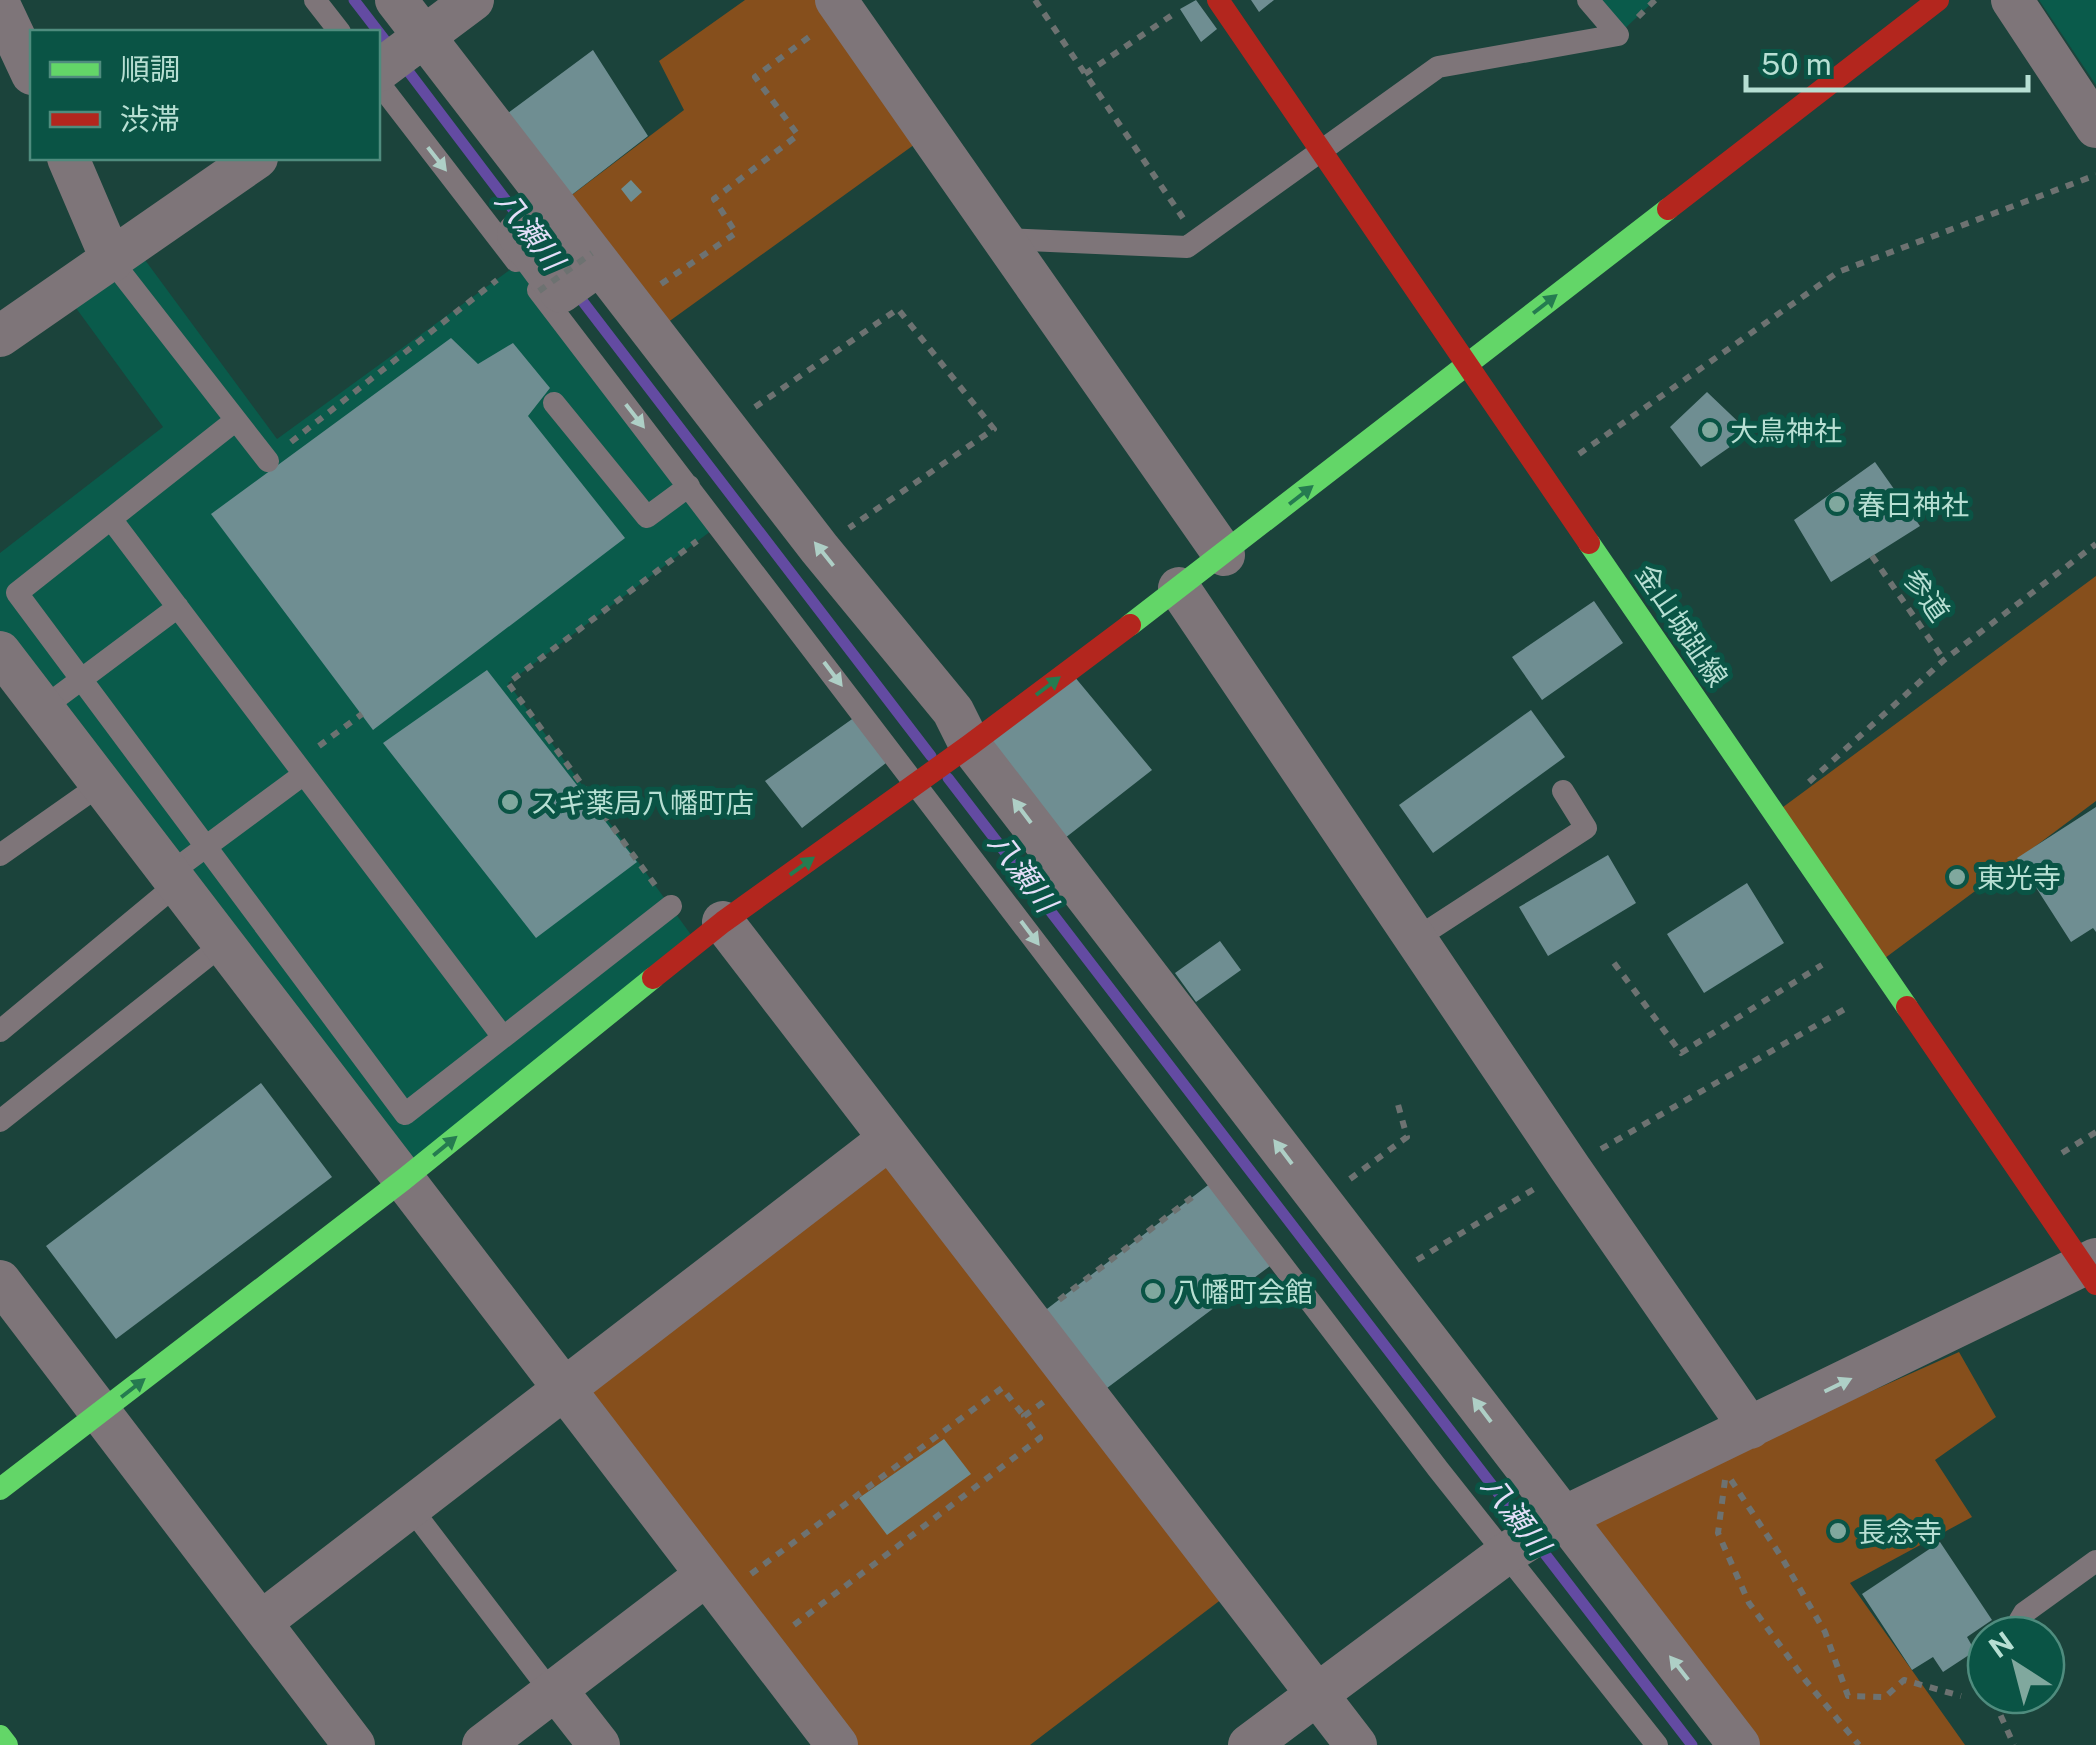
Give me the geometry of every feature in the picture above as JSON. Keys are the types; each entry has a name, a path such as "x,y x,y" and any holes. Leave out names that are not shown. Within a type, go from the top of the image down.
{"street":[{"path":"396,0 819,548 953,710 970,745 1739,1745"},
{"path":"380,69 473,0"},
{"name":"金山城趾線","path":"1218,0 1890,983 2092,1270"},
{"path":"0,1490 403,1180 723,922 1180,588 1938,0"},
{"path":"2012,0 2096,127"},
{"path":"840,5 1224,554"},
{"path":"0,6 30,70"},
{"path":"69,160 112,262"},
{"path":"0,336 254,160"},
{"path":"1180,588 1750,1428"},
{"path":"0,652 837,1745"},
{"path":"723,922 1356,1745"},
{"path":"261,1622 889,1139"},
{"path":"1248,1745 1504,1555 1564,1517 2092,1270"},
{"path":"0,1281 354,1745"},
{"path":"483,1745 554,1691 714,1585"},
{"path":"554,1691 599,1745"},
{"path":"0,1736 6,1745"}],"lane":[{"path":"315,0 338,30"},
{"path":"1003,239 1186,247 1438,67 1618,34 1588,0"},
{"path":"380,84 518,249 539,291 1504,1555 1657,1745"},
{"path":"112,262 268,460"},
{"path":"554,403 647,516 689,486"},
{"path":"236,420 17,594 405,1114 671,906"},
{"path":"111,519 503,1037"},
{"path":"43,708 178,607"},
{"path":"0,1031 206,848 304,774"},
{"path":"0,855 101,784"},
{"path":"1418,938 1586,828 1563,791"},
{"path":"0,1121 223,944"},
{"path":"580,978 610,1013"},
{"path":"410,1507 554,1691"},
{"path":"2023,1615 2096,1562"}],"path":[{"path":"1035,0 1197,240"},
{"path":"631,305 736,233 714,199 798,134 755,78 840,5"},
{"path":"1086,74 1180,9"},
{"path":"1545,478 1838,272 2096,174"},
{"path":"268,460 518,249"},
{"path":"539,291 592,253"},
{"path":"726,428 898,309 994,430 819,548"},
{"path":"671,906 508,683 719,525"},
{"path":"1775,813 1944,660 2096,544"},
{"name":"参道","path":"1872,556 1944,660"},
{"path":"1614,963 1680,1053 1862,941"},
{"path":"1383,1280 1890,983"},
{"path":"1320,1201 1407,1136 1398,1101"},
{"path":"1030,1322 1216,1179"},
{"path":"1024,1416 1074,1378"},
{"path":"714,1585 1002,1388 1024,1416 1040,1438 763,1649"},
{"path":"1859,1745 1806,1682 1749,1603 1718,1533 1726,1472 1824,1632 1848,1696 1885,1697 1904,1680 1966,1694"},
{"path":"2001,1715 2014,1745"}],"shaded area":[{"path":"745,0 836,0 929,134 653,333 556,207 684,110 659,61"},
{"path":"1588,0 1655,0 1618,35"},
{"path":"2039,0 2096,0 2096,85"},
{"path":"134,245 277,439 518,264 719,525 508,683 697,943 403,1180 0,652 0,553 163,427 65,293"},
{"path":"2096,576 2096,801 1877,964 1775,813"},
{"path":"889,1139 1235,1589 1030,1745 836,1745 564,1389"},
{"name":"長念寺","path":"1959,1352 1996,1417 1935,1460 1972,1517 1850,1583 1965,1745 1760,1745 1586,1519"}],"building":[{"path":"1196,0 1217,29 1201,42 1180,9"},
{"path":"1251,0 1274,0 1259,12"},
{"path":"593,50 648,136 556,207 492,125"},
{"path":"631,180 642,192 631,202 621,189"},
{"path":"451,338 478,364 513,343 550,388 528,416 625,538 373,730 211,514"},
{"name":"大鳥神社","path":"1707,392 1750,433 1701,467 1670,427"},
{"path":"1875,462 1920,526 1831,582 1794,520"},
{"path":"1594,601 1623,643 1542,700 1512,657"},
{"name":"スギ薬局八幡町店","path":"487,670 637,862 536,938 383,743"},
{"path":"1069,670 1152,770 1051,849 970,745"},
{"path":"1531,710 1565,757 1433,853 1399,805"},
{"path":"862,712 895,756 802,828 765,781"},
{"path":"2096,807 2096,932 2093,928 2071,942 2017,858"},
{"path":"1608,855 1636,903 1548,956 1519,907"},
{"path":"1747,883 1784,943 1704,993 1667,934"},
{"path":"1220,941 1241,970 1196,1002 1175,973"},
{"path":"261,1083 332,1177 116,1339 46,1246"},
{"name":"八幡町会館","path":"1216,1179 1278,1260 1091,1400 1030,1322"},
{"path":"944,1439 971,1474 887,1535 859,1498"},
{"path":"1940,1542 1989,1615 1966,1615 1966,1657 1943,1672 1933,1657 1912,1670 1862,1594"}],"waterway":[{"name":"八瀬川","path":"354,0 377,30"},
{"name":"八瀬川","path":"380,34 391,48"},
{"name":"八瀬川","path":"402,63 521,220"},
{"name":"八瀬川","path":"574,290 931,756"},
{"name":"八瀬川","path":"948,778 1692,1745"}],"traffic: fast":[{"path":"1130,625 1668,209"},
{"path":"1589,543 1907,1007"},
{"path":"0,1489 403,1180 653,978"},
{"path":"0,1736 7,1745"}],"traffic: jam":[{"path":"1218,0 1589,543"},
{"path":"1668,209 1938,0"},
{"path":"653,978 723,922 1130,625"},
{"path":"1907,1007 2096,1284"}],"place":[{"name":"大鳥神社","path":"1710,430"},
{"name":"春日神社","path":"1837,504"},
{"name":"スギ薬局八幡町店","path":"510,802"},
{"name":"東光寺","path":"1957,877"},
{"name":"八幡町会館","path":"1153,1291"},
{"name":"長念寺","path":"1838,1531"}]}
